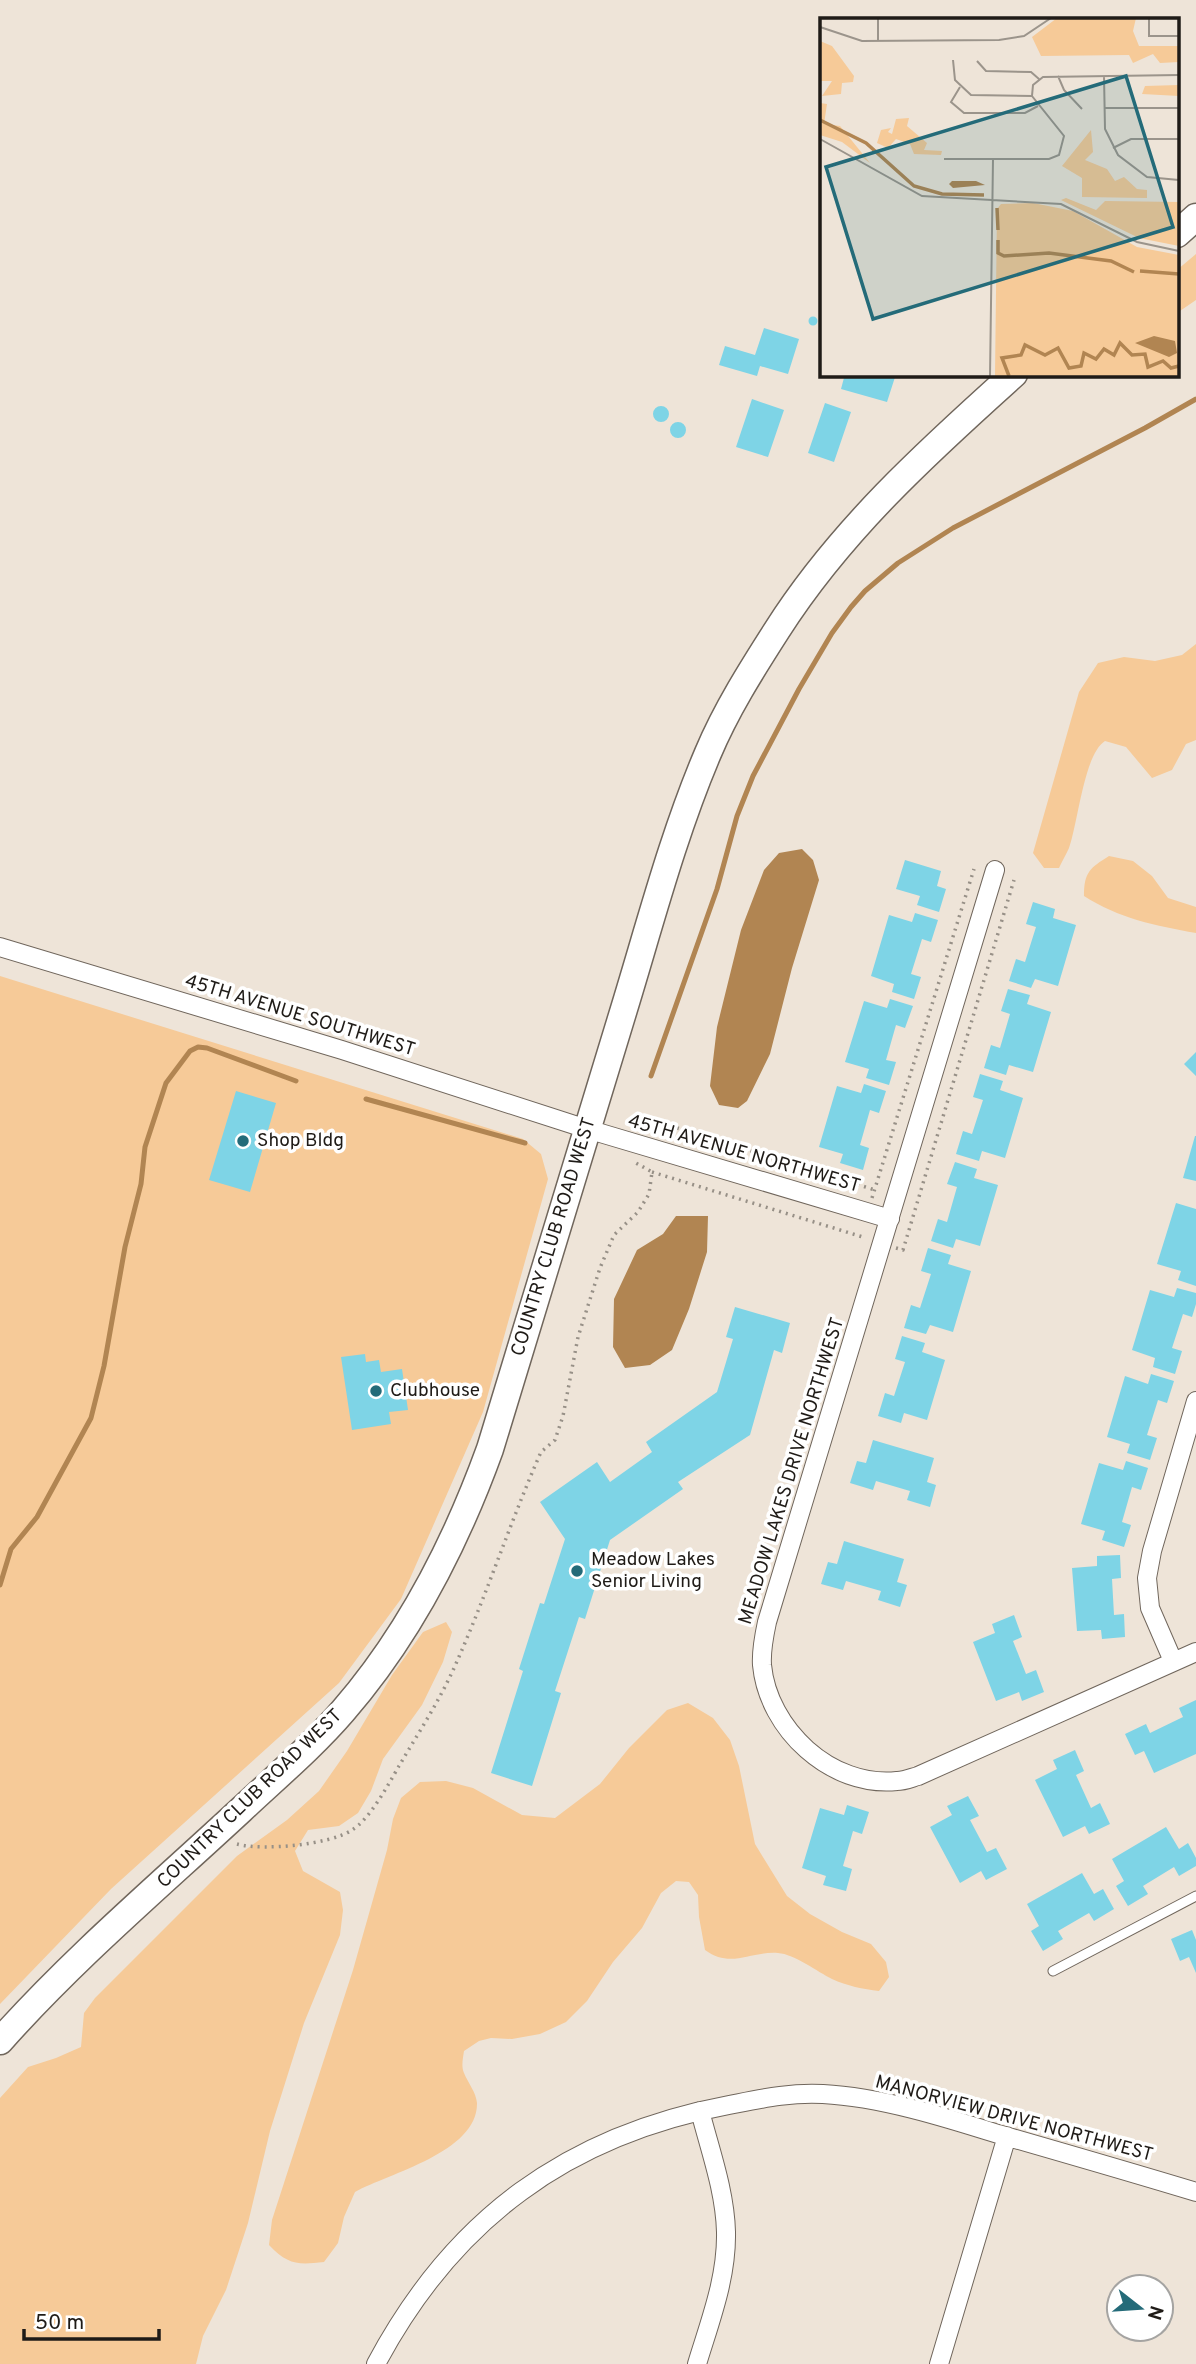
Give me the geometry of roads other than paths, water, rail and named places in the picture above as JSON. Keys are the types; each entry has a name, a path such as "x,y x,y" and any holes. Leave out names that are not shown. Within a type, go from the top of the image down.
{"main road":[{"path":"1178,233 1196,217"},
{"name":"COUNTRY CLUB ROAD WEST","path":"0,2041 45,1991 296,1759 342,1712 384,1659 415,1610 447,1551 476,1488 490,1449 688,806 709,751 741,688 778,627 822,568 869,512 935,446 1012,376"}],"street":[{"name":"MEADOW LAKES DRIVE NORTHWEST","path":"995,870 767,1622 762,1647 766,1686 784,1723 812,1756 854,1776 897,1781 918,1776 1196,1652"},
{"name":"45TH AVENUE SOUTHWEST","path":"0,947 342,1050 587,1129"},
{"name":"45TH AVENUE NORTHWEST","path":"587,1129 890,1219"},
{"path":"1174,1661 1150,1608 1147,1578 1152,1551 1196,1401"},
{"name":"MANORVIEW DRIVE NORTHWEST","path":"376,2364 394,2331 443,2265 482,2223 523,2190 564,2162 601,2143 640,2127 700,2110 785,2095 821,2094 859,2098 943,2118 1196,2192"},
{"path":"697,2364 719,2291 725,2260 726,2231 718,2178 700,2110"},
{"path":"939,2364 1007,2136"}],"lane":[{"path":"1053,1972 1196,1896"}],"waterway":[{"path":"651,1076 717,889 737,816 753,776 799,689 832,633 851,607 865,591 898,563 953,528 1196,399"},
{"path":"0,1585 11,1549 37,1517 91,1418 104,1366 125,1247 141,1184 145,1147 166,1083 190,1051 198,1047 296,1081"},
{"path":"366,1099 525,1143"}],"place":[{"name":"Shop Bldg","path":"243,1141"},
{"name":"Clubhouse","path":"376,1391"},
{"name":"Meadow Lakes Senior Living","path":"577,1571"}]}
